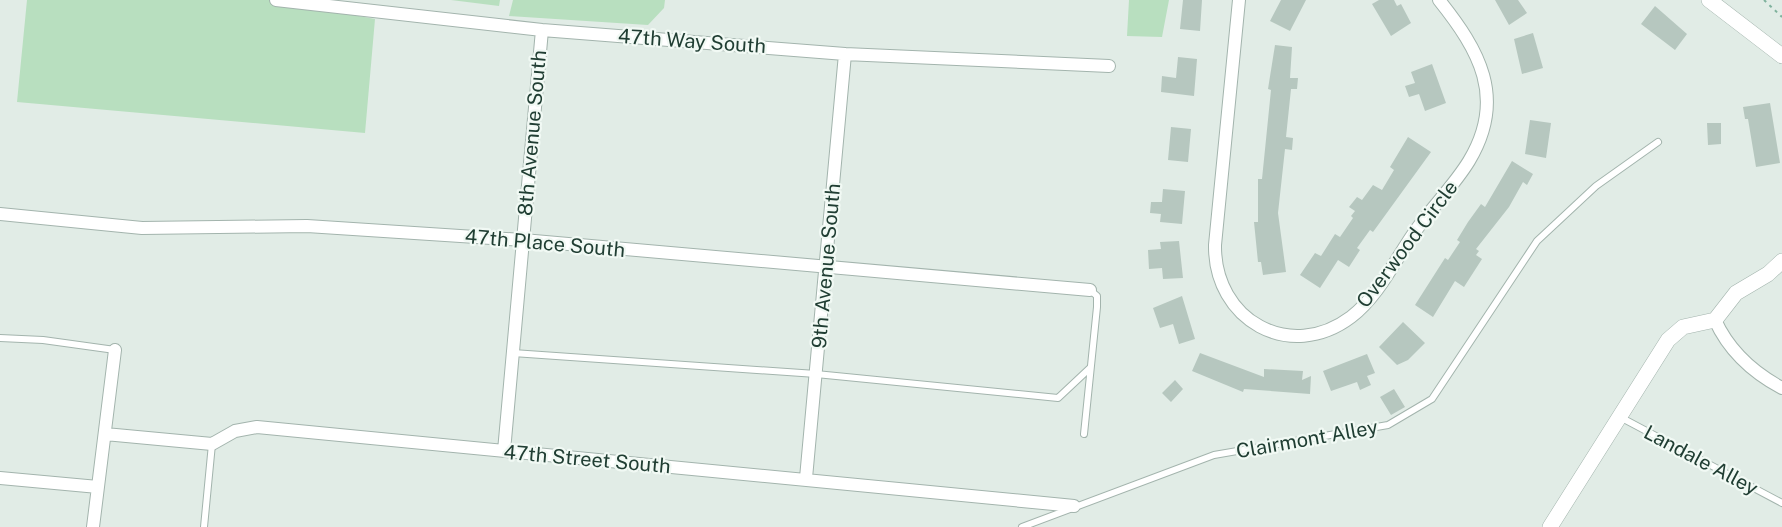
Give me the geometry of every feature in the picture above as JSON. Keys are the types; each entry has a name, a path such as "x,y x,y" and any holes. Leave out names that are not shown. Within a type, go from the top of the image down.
{"street":[{"name":"47th Way South","path":"276,0 542,30 846,54 1109,66"},
{"name":"Overwood Circle","path":"1239,0 1215,245 1216,270 1228,298 1250,321 1272,332 1297,336 1310,335 1337,325 1365,305 1476,149 1486,109 1482,66 1470,40 1439,0"},
{"path":"1709,0 1782,56"},
{"name":"8th Avenue South","path":"504,451 542,30"},
{"name":"9th Avenue South","path":"806,478 846,54"},
{"name":"47th Place South","path":"0,214 142,228 307,226 523,240 1090,290"},
{"path":"1550,527 1668,340 1683,327 1715,320 1736,293 1768,273 1782,261"},
{"path":"1715,320 1724,341 1757,375 1782,388"},
{"path":"93,527 115,350"},
{"name":"47th Street South","path":"212,444 235,431 258,428 806,478 1074,506"},
{"path":"105,434 212,444"},
{"path":"0,478 98,487"}],"lane":[{"name":"Clairmont Alley","path":"1022,527 1214,455 1388,425 1432,399 1537,241 1596,186 1658,142"},
{"path":"1083,434 1097,296 1090,290"},
{"path":"0,338 75,344 115,350"},
{"path":"513,353 816,374 1058,398 1090,368"},
{"name":"Landale Alley","path":"1619,416 1782,503"},
{"path":"204,527 212,444"}],"path":[{"path":"1764,0 1782,17"}],"green space":[{"path":"27,0 272,0 375,19 365,133 17,102"},
{"path":"451,0 500,0 499,6"},
{"path":"513,0 665,0 664,8 648,25 509,16"},
{"path":"1129,0 1169,0 1162,37 1127,36"}],"building":[{"path":"1183,0 1202,0 1200,31 1180,29"},
{"path":"1281,0 1306,0 1290,31 1270,21"},
{"path":"1379,0 1394,0 1397,6 1401,4 1411,23 1391,36 1372,4"},
{"path":"1495,0 1518,0 1527,13 1509,25"},
{"path":"1655,6 1687,34 1675,50 1641,24"},
{"path":"1533,33 1543,68 1522,74 1514,39"},
{"path":"1275,45 1292,47 1290,78 1298,78 1297,89 1291,89 1286,137 1293,138 1292,150 1285,149 1278,213 1286,272 1263,275 1261,262 1258,262 1254,222 1258,222 1258,179 1262,179 1271,90 1268,89"},
{"path":"1178,57 1197,59 1194,96 1161,92 1162,76 1176,78"},
{"path":"1432,64 1446,103 1425,111 1419,94 1409,97 1405,86 1415,83 1411,72"},
{"path":"1770,103 1780,163 1756,167 1748,119 1745,119 1743,107"},
{"path":"1530,120 1551,123 1546,158 1525,154"},
{"path":"1707,123 1721,123 1721,144 1708,145"},
{"path":"1171,127 1191,129 1188,162 1168,160"},
{"path":"1408,137 1431,152 1373,232 1370,230 1357,248 1360,250 1349,267 1338,260 1320,288 1300,275 1315,253 1321,256 1335,234 1340,237 1353,218 1351,216 1355,211 1349,207 1357,197 1362,200 1373,185 1382,190 1394,170 1390,167"},
{"path":"1512,161 1533,174 1527,185 1523,182 1509,207 1476,249 1479,251 1476,255 1482,259 1464,287 1455,281 1433,317 1415,305 1445,258 1448,260 1460,242 1457,240 1468,222 1481,204 1485,207"},
{"path":"1163,189 1185,191 1182,224 1160,222 1161,214 1150,213 1151,202 1162,202"},
{"path":"1179,241 1183,278 1163,279 1162,268 1149,269 1148,250 1161,249 1160,242"},
{"path":"1182,296 1195,339 1179,344 1173,324 1160,328 1153,308"},
{"path":"1403,322 1425,343 1408,360 1397,365 1379,347"},
{"path":"1200,353 1264,377 1264,369 1303,371 1302,380 1311,376 1310,394 1244,389 1243,392 1192,371"},
{"path":"1367,354 1375,373 1367,376 1371,385 1360,390 1357,382 1331,391 1323,371"},
{"path":"1175,380 1183,389 1171,402 1162,393"},
{"path":"1394,389 1405,407 1391,415 1380,397"}]}
